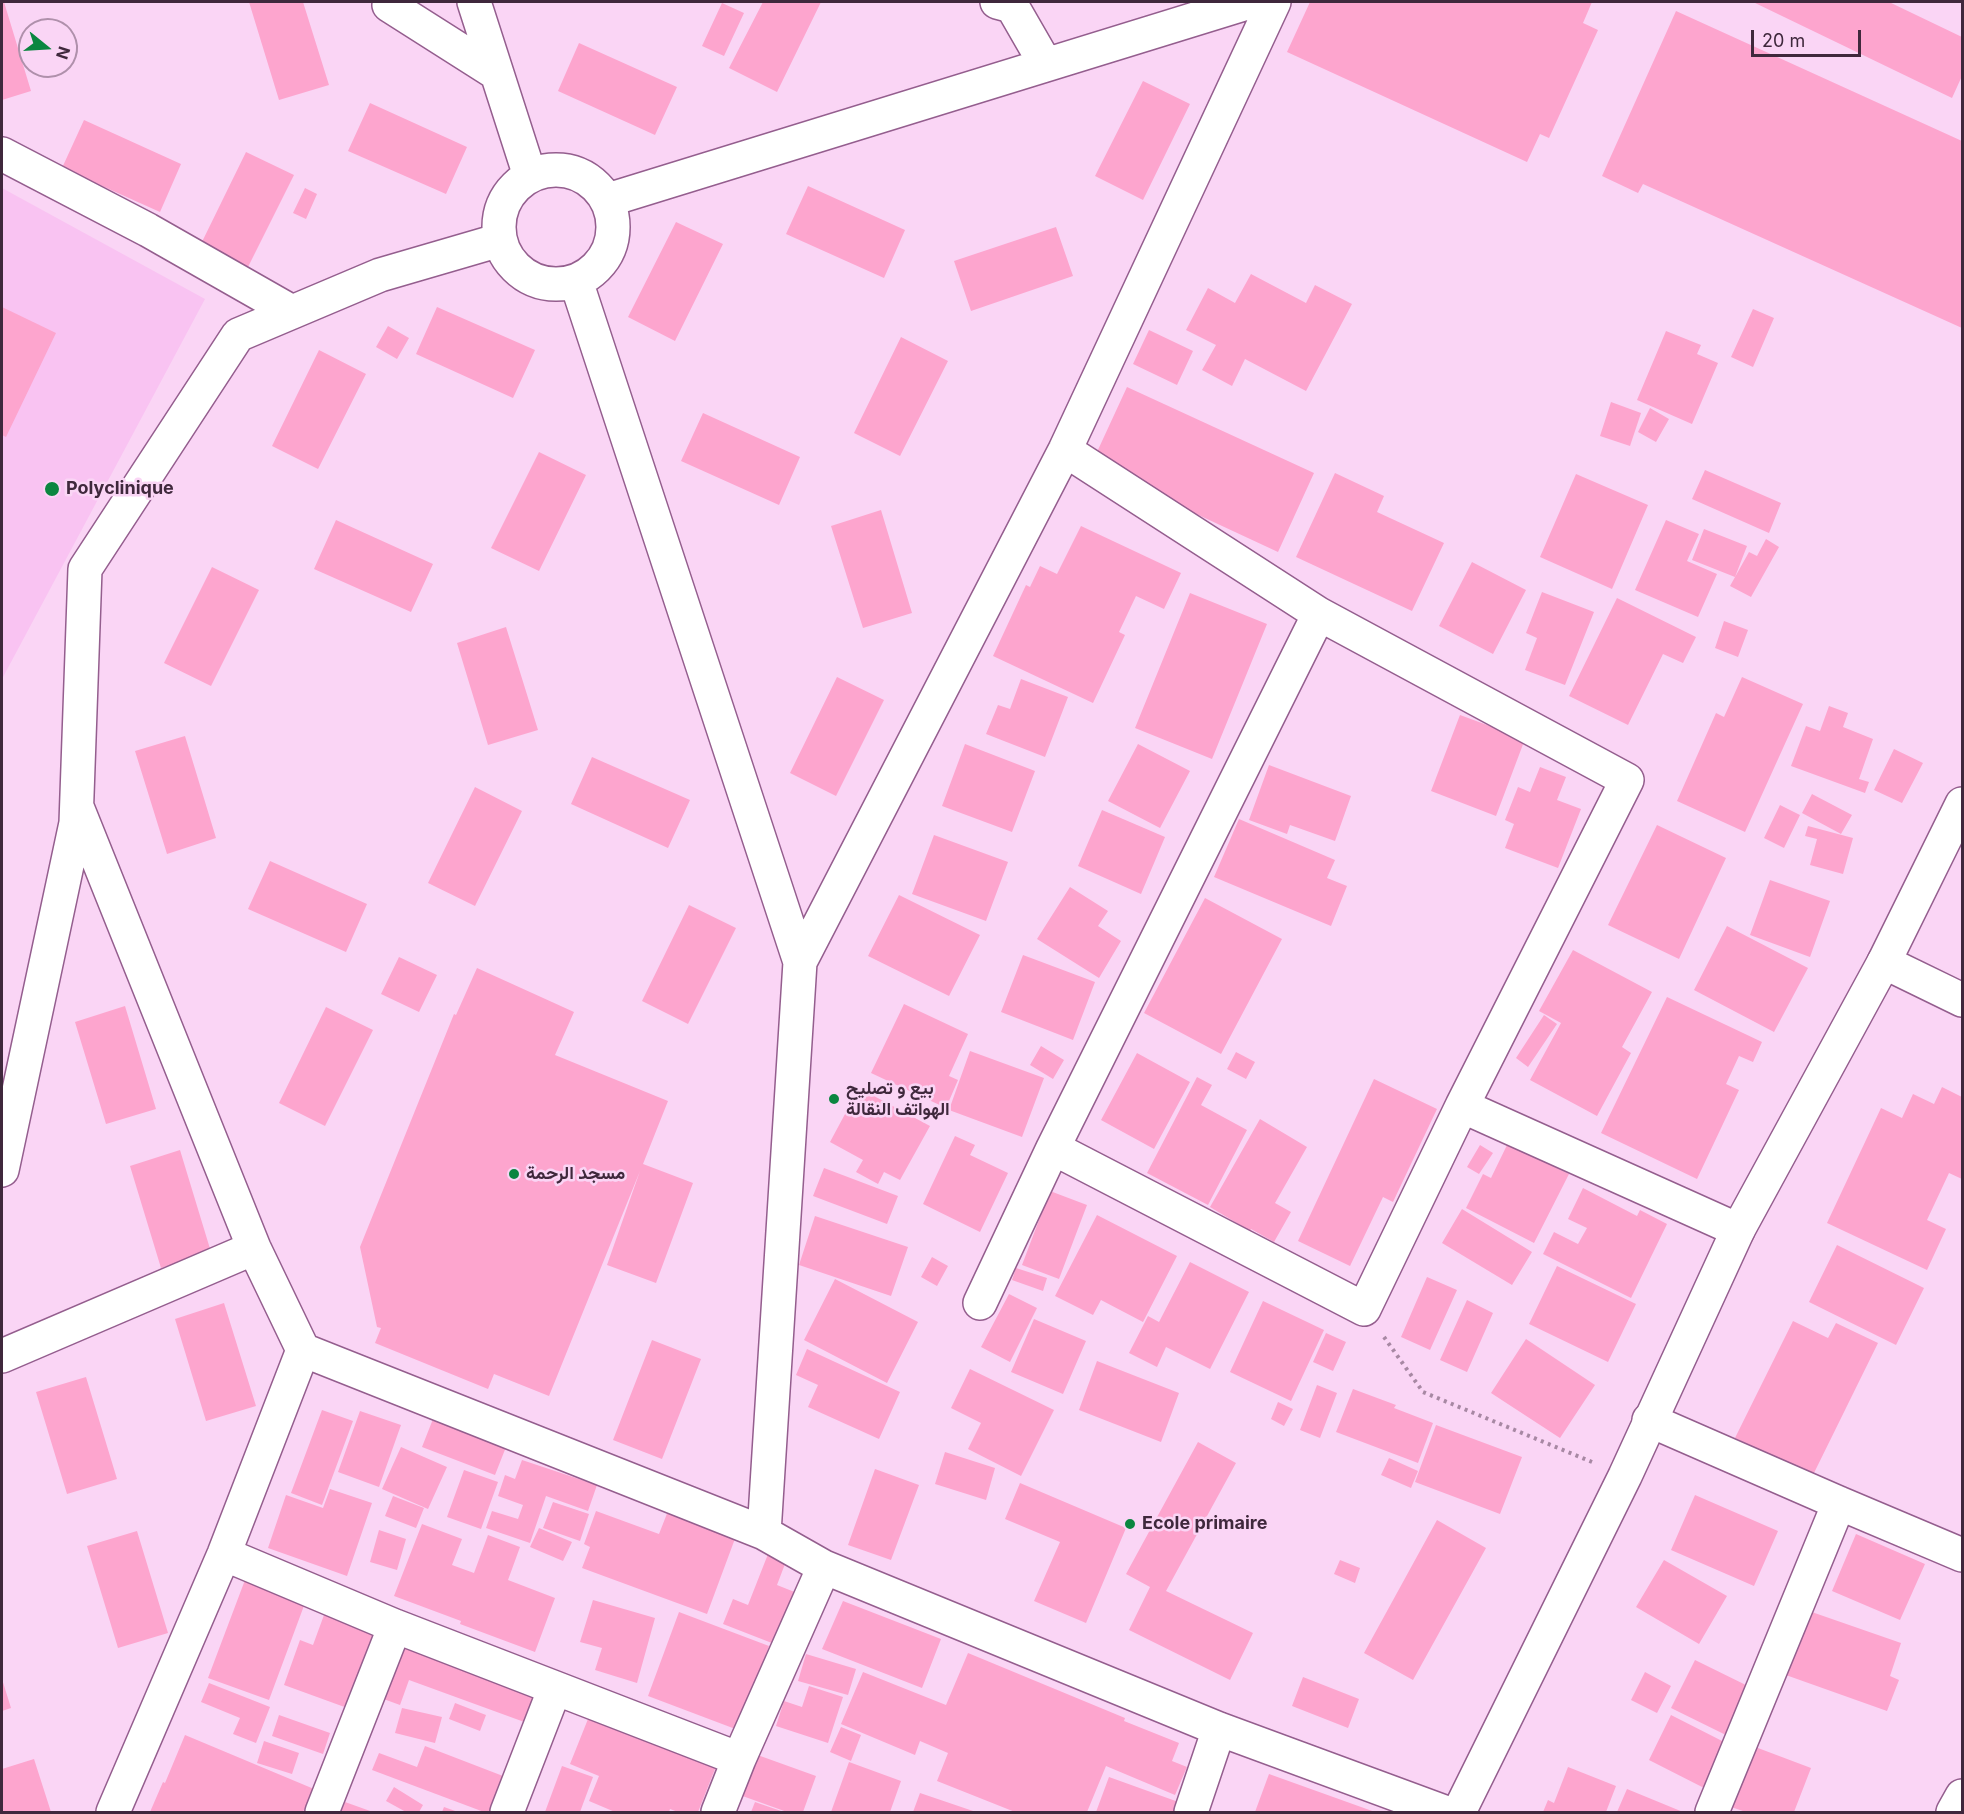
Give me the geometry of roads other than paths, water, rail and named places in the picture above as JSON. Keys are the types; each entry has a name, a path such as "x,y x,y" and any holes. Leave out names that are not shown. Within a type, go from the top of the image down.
{"street":[{"path":"474,2 530,176"},
{"path":"997,2 1012,6 1046,64"},
{"path":"608,200 1250,2"},
{"path":"800,962 1065,450 1274,2"},
{"path":"389,5 496,73"},
{"path":"2,154 148,230 292,312"},
{"path":"547,170 565,170 582,175 597,186 608,200 613,218 613,237 606,256 593,271 576,281 557,285 538,282 520,273 507,258 500,240 499,220 504,201 515,186 530,176 547,170"},
{"path":"2,1170 76,824 85,569 238,335 380,275 500,240"},
{"path":"576,281 800,962 764,1533"},
{"path":"1053,1148 1364,1309 1462,1106 1627,780 1319,614 1065,450"},
{"path":"980,1303 1053,1148 1319,614"},
{"path":"1459,1812 1625,1476 1738,1230 1884,962 1962,804"},
{"path":"77,807 254,1248 303,1350 764,1533 824,1567 1219,1729 1444,1812"},
{"path":"1884,962 1962,1000"},
{"path":"1462,1106 1738,1230"},
{"path":"2,1356 254,1248"},
{"path":"114,1812 224,1554 303,1350"},
{"path":"1649,1420 1962,1555"},
{"path":"1712,1812 1839,1503"},
{"path":"224,1554 395,1626 739,1759"},
{"path":"718,1812 824,1567"},
{"path":"322,1812 395,1626"},
{"path":"507,1812 555,1688"},
{"path":"1191,1812 1219,1729"},
{"path":"1953,1812 1962,1796"}],"place":[{"name":"Polyclinique","path":"52,489"},
{"name":"بيع و تصليح الهواتف النقالة","path":"834,1099"},
{"name":"مسجد الرحمة","path":"514,1174"},
{"name":"Ecole primaire","path":"1130,1524"}]}
